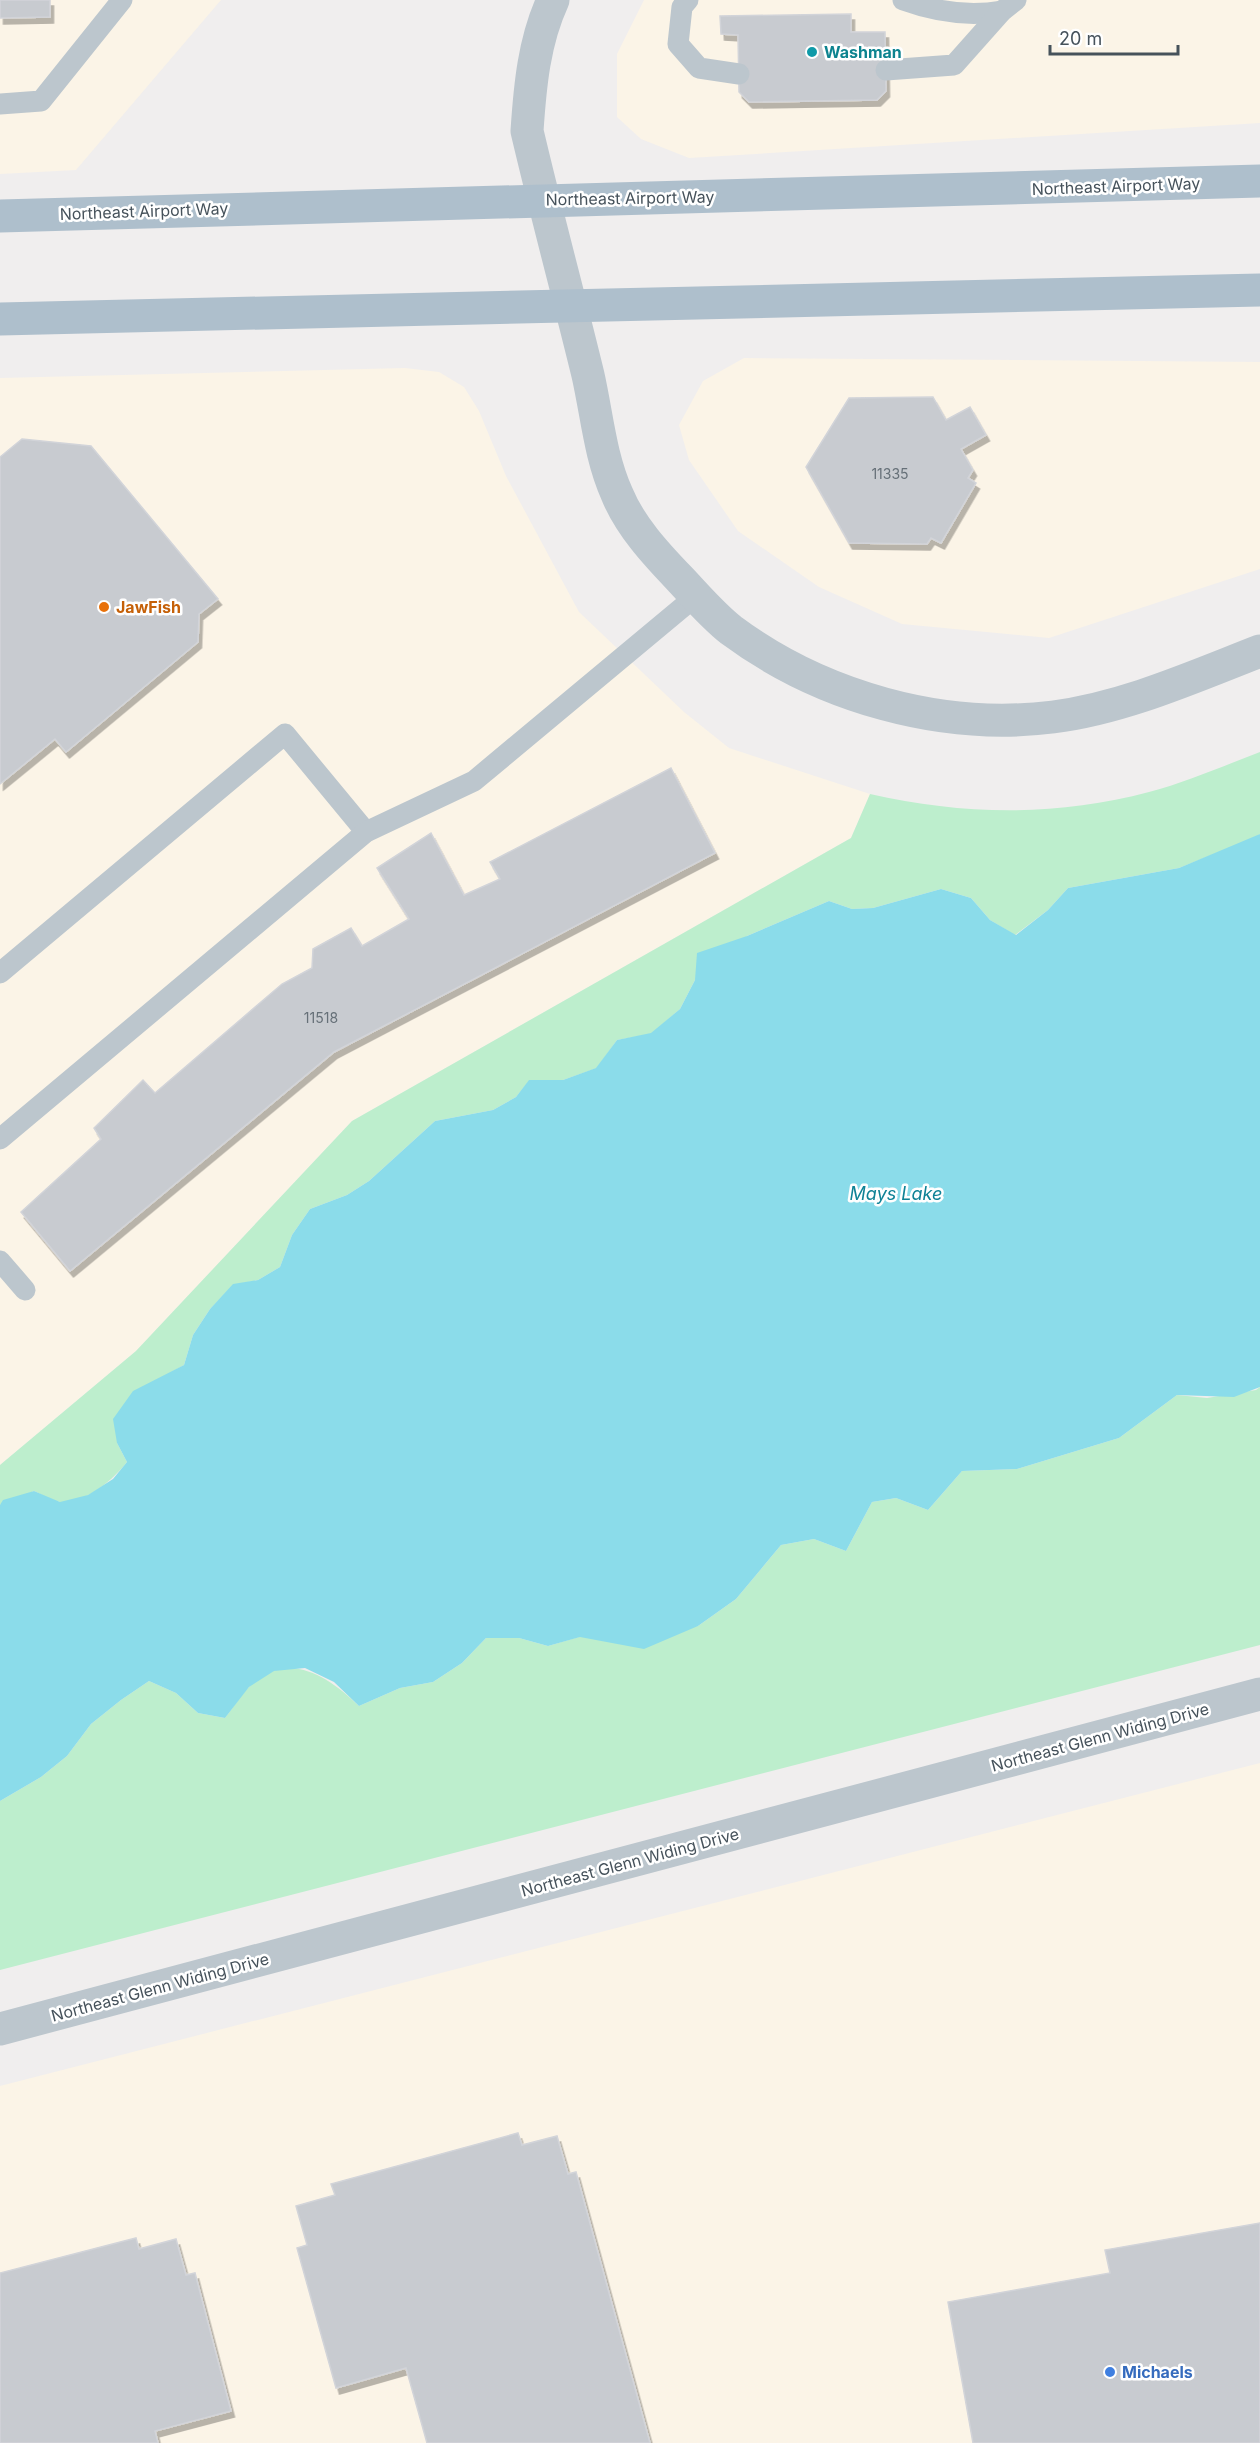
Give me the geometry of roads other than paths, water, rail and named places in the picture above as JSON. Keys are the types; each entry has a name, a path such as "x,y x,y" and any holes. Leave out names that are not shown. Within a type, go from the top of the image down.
{"main road":[{"name":"Northeast Airport Way","path":"0,216 1260,181"},
{"path":"0,318 1260,290"}],"street":[{"path":"553,0 537,47 529,89 527,131 571,307 604,459 617,496 643,536 696,596 729,628 794,669 851,694 893,707 937,716 1052,717 1116,704 1260,651"},
{"name":"Northeast Glenn Widing Drive","path":"0,2029 1260,1694"}],"lane":[{"path":"0,104 41,101 122,0"},
{"path":"688,0 682,7 678,44 699,68 739,74"},
{"path":"903,0 929,9 977,15 1009,6"},
{"path":"886,69 954,65 1009,6"},
{"path":"0,1139 366,832 474,781 696,596"},
{"path":"0,973 285,734 366,832"},
{"path":"0,1261 25,1290"}],"water":[{"name":"Mays Lake","path":"1260,834 1260,1387 1234,1397 1177,1395 1119,1438 1017,1469 962,1471 928,1510 896,1498 872,1502 846,1551 814,1539 781,1545 736,1599 698,1626 644,1649 580,1637 548,1646 519,1638 486,1638 462,1663 433,1682 400,1688 359,1706 334,1682 305,1668 274,1671 249,1687 225,1718 198,1713 176,1693 149,1681 91,1724 67,1756 41,1777 0,1801 0,1505 3,1500 34,1491 60,1502 88,1495 113,1479 127,1462 117,1443 113,1419 133,1391 184,1365 193,1335 210,1309 233,1284 258,1280 280,1267 292,1235 310,1209 347,1195 369,1181 435,1121 493,1110 516,1097 529,1080 563,1080 596,1068 617,1040 651,1033 680,1009 695,980 697,953 747,936 829,901 852,909 873,908 941,889 971,898 990,920 1016,935 1048,910 1068,888 1179,868"}],"place":[{"name":"Washman","path":"812,52"},
{"name":"JawFish","path":"104,607"},
{"name":"Michaels","path":"1110,2372"}]}
